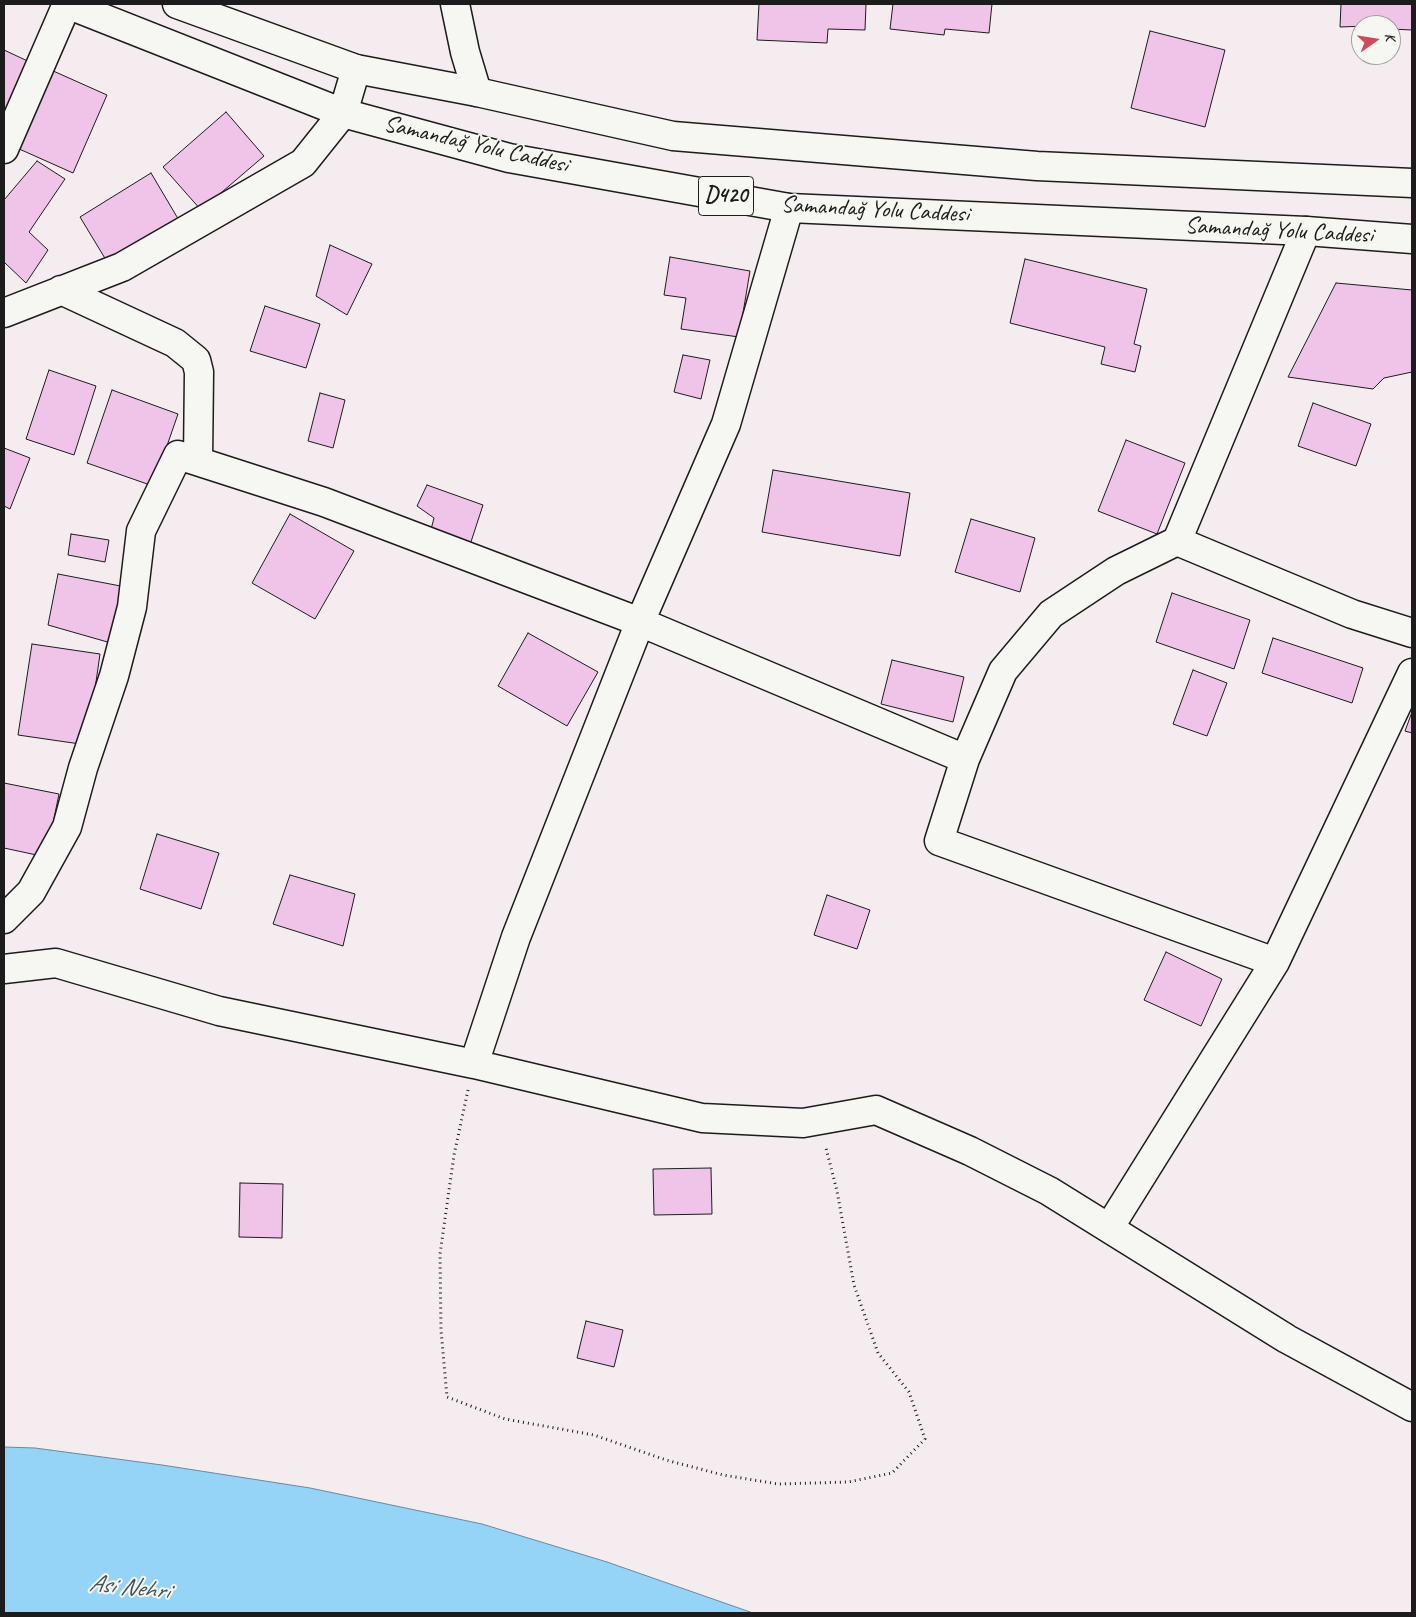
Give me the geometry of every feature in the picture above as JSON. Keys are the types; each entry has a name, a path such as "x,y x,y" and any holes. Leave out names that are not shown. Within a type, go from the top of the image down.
{"main road":[{"name":"Samandağ Yolu Caddesi","path":"67,4 343,113 509,158 789,208 1306,231 1412,239"},
{"path":"4,149 67,4"},
{"path":"455,4 465,52 477,92"},
{"name":"Samandağ Yolu Caddesi","path":"184,5 356,69 477,92 673,136 1037,166 1412,183"},
{"path":"4,313 122,267 303,163 343,113 356,69"},
{"path":"474,1064 516,937 640,622 726,424 789,208"},
{"path":"1275,962 939,841 965,759 1002,671 1051,614 1116,571 1177,541 1306,231"},
{"path":"61,290 175,343 196,360 199,372 198,461"},
{"path":"4,920 31,892 67,827 83,768 114,676 132,607 141,531 178,455 324,502 640,622 965,759"},
{"path":"1177,541 1352,614 1412,633"},
{"path":"1109,1228 1275,962 1412,673"},
{"path":"4,969 56,963 219,1011 474,1064 702,1118 803,1123 876,1110 996,1164 1049,1191 1287,1339 1412,1407"}],"path":[{"path":"474,1064 454,1154 440,1254 441,1330 447,1397 505,1418 594,1435 666,1460 723,1475 778,1484 848,1482 892,1473 925,1439 909,1392 878,1353 854,1285 837,1191 818,1120"}],"water":[{"name":"Asi Nehri","path":"4,1447 35,1448 162,1465 310,1488 482,1524 607,1562 753,1613 4,1613"}],"building":[{"path":"759,4 866,4 865,30 828,29 827,43 757,40"},
{"path":"893,4 992,4 989,33 945,29 944,35 890,29"},
{"path":"1341,4 1412,4 1412,30 1401,29 1401,15 1351,15 1351,27 1340,27"},
{"path":"1150,31 1225,50 1205,127 1131,108"},
{"path":"4,50 34,64 4,123"},
{"path":"51,70 107,95 73,173 17,148"},
{"path":"226,112 264,156 201,210 163,167"},
{"path":"37,161 65,179 29,232 48,250 26,283 4,262 4,200"},
{"path":"151,173 180,222 109,265 80,217"},
{"path":"330,245 372,264 347,315 316,296"},
{"path":"670,257 750,271 739,337 681,329 686,298 664,295"},
{"path":"1025,259 1147,289 1134,344 1141,346 1135,372 1101,364 1105,347 1010,323"},
{"path":"1336,283 1412,290 1412,372 1384,378 1373,389 1288,377"},
{"path":"265,306 320,324 306,368 250,351"},
{"path":"683,355 710,360 701,399 674,392"},
{"path":"49,370 96,386 74,455 26,439"},
{"path":"112,390 178,414 153,486 87,463"},
{"path":"320,393 345,400 333,448 308,441"},
{"path":"1313,403 1371,424 1356,466 1298,446"},
{"path":"1126,440 1185,463 1157,534 1098,511"},
{"path":"4,448 30,458 10,509 4,506"},
{"path":"773,470 910,493 900,556 762,532"},
{"path":"427,485 483,505 468,551 429,537 434,518 417,506"},
{"path":"290,514 354,551 315,619 252,583"},
{"path":"971,519 1035,538 1020,592 955,572"},
{"path":"71,534 109,540 105,562 68,555"},
{"path":"58,574 131,588 118,645 48,625"},
{"path":"1172,593 1250,620 1234,669 1156,642"},
{"path":"528,633 598,672 567,726 498,686"},
{"path":"1273,638 1363,668 1352,703 1262,673"},
{"path":"32,644 100,654 87,745 18,735"},
{"path":"892,660 964,677 953,722 881,704"},
{"path":"1193,670 1227,683 1207,736 1173,724"},
{"path":"1412,712 1412,733 1405,731"},
{"path":"4,783 59,794 46,857 4,848"},
{"path":"157,834 219,853 201,909 140,889"},
{"path":"290,875 355,894 343,946 273,924"},
{"path":"827,895 870,910 857,949 814,935"},
{"path":"1166,952 1222,979 1201,1026 1144,1000"},
{"path":"711,1168 712,1214 654,1215 653,1169"},
{"path":"240,1183 283,1184 282,1238 239,1237"},
{"path":"586,1321 623,1330 614,1367 577,1358"}]}
